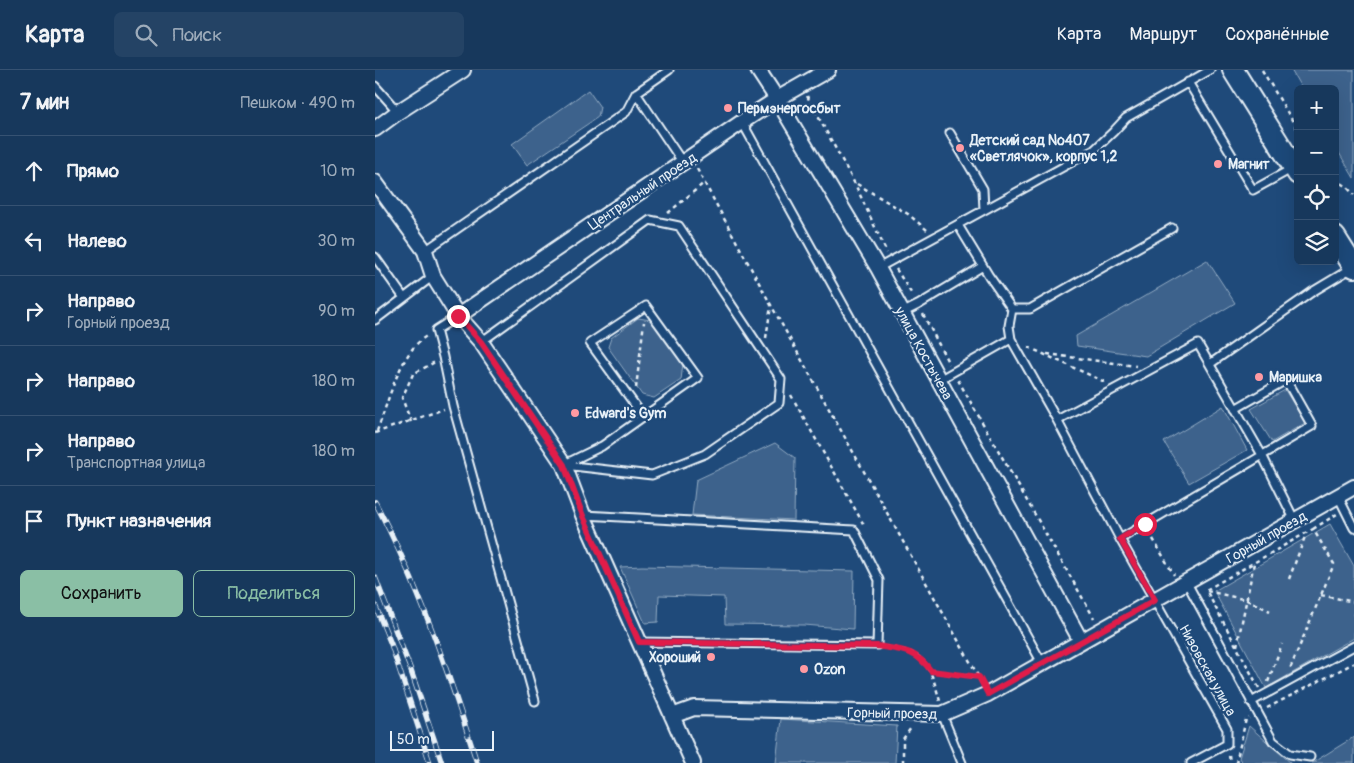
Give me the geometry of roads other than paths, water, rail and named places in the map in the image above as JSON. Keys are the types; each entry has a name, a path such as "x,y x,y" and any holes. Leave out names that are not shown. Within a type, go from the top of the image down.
{"main road":[{"path":"1233,70 1294,168"},
{"path":"1339,243 1354,267"}],"street":[{"path":"375,130 398,112 463,70"},
{"name":"улица Костычева","path":"757,70 777,99 902,312 1081,641"},
{"name":"Центральный проезд","path":"458,316 742,122 777,99 828,70"},
{"path":"375,182 425,251 433,276 458,316 481,342 564,465 583,516 693,763"},
{"name":"Горный проезд","path":"672,716 694,708 942,714 988,694 1354,487"}],"lane":[{"path":"425,251 626,112 635,93 669,70"},
{"path":"877,268 1094,150 1126,118 1210,70"},
{"path":"1188,82 1253,190 1294,172"},
{"path":"375,86 398,112"},
{"path":"635,93 687,160"},
{"path":"742,122 1042,663"},
{"path":"950,133 983,189 985,210"},
{"path":"481,342 650,220 679,226 781,379 779,403 705,454 652,475 564,465"},
{"path":"958,225 1012,310 1009,326 1011,339 1155,600"},
{"path":"1012,310 1030,310 1172,228"},
{"path":"375,257 404,298"},
{"path":"902,312 918,305 983,266"},
{"path":"1210,364 1312,292 1354,267"},
{"path":"375,320 433,276"},
{"path":"564,465 602,446 698,378 646,306 590,343 643,416"},
{"path":"458,316 436,330 453,406 535,701"},
{"path":"939,380 1011,339"},
{"path":"1057,420 1198,344 1262,455 1295,521"},
{"path":"1120,539 1312,426 1285,380 1235,409"},
{"path":"1338,496 1354,528"},
{"path":"583,516 854,530 879,580 877,646 639,642"},
{"path":"1183,584 1273,741 1290,754 1310,757"},
{"name":"Низовская улица","path":"1155,600 1227,729 1227,744 1191,763"},
{"path":"1251,702 1354,646"},
{"path":"942,714 961,763"}],"railway":[{"path":"375,502 406,565 432,630 477,763"},
{"path":"375,577 410,668 442,763"},
{"path":"375,605 391,644 430,763"}],"place":[{"name":"Пермэнергосбыт","path":"728,108"},
{"name":"Детский сад №407 «Светлячок», корпус 1,2","path":"960,148"},
{"name":"Магнит","path":"1218,164"},
{"name":"Маришка","path":"1259,377"},
{"name":"Edward's Gym","path":"575,413"},
{"name":"Хороший","path":"711,657"},
{"name":"Ozon","path":"804,669"}]}
